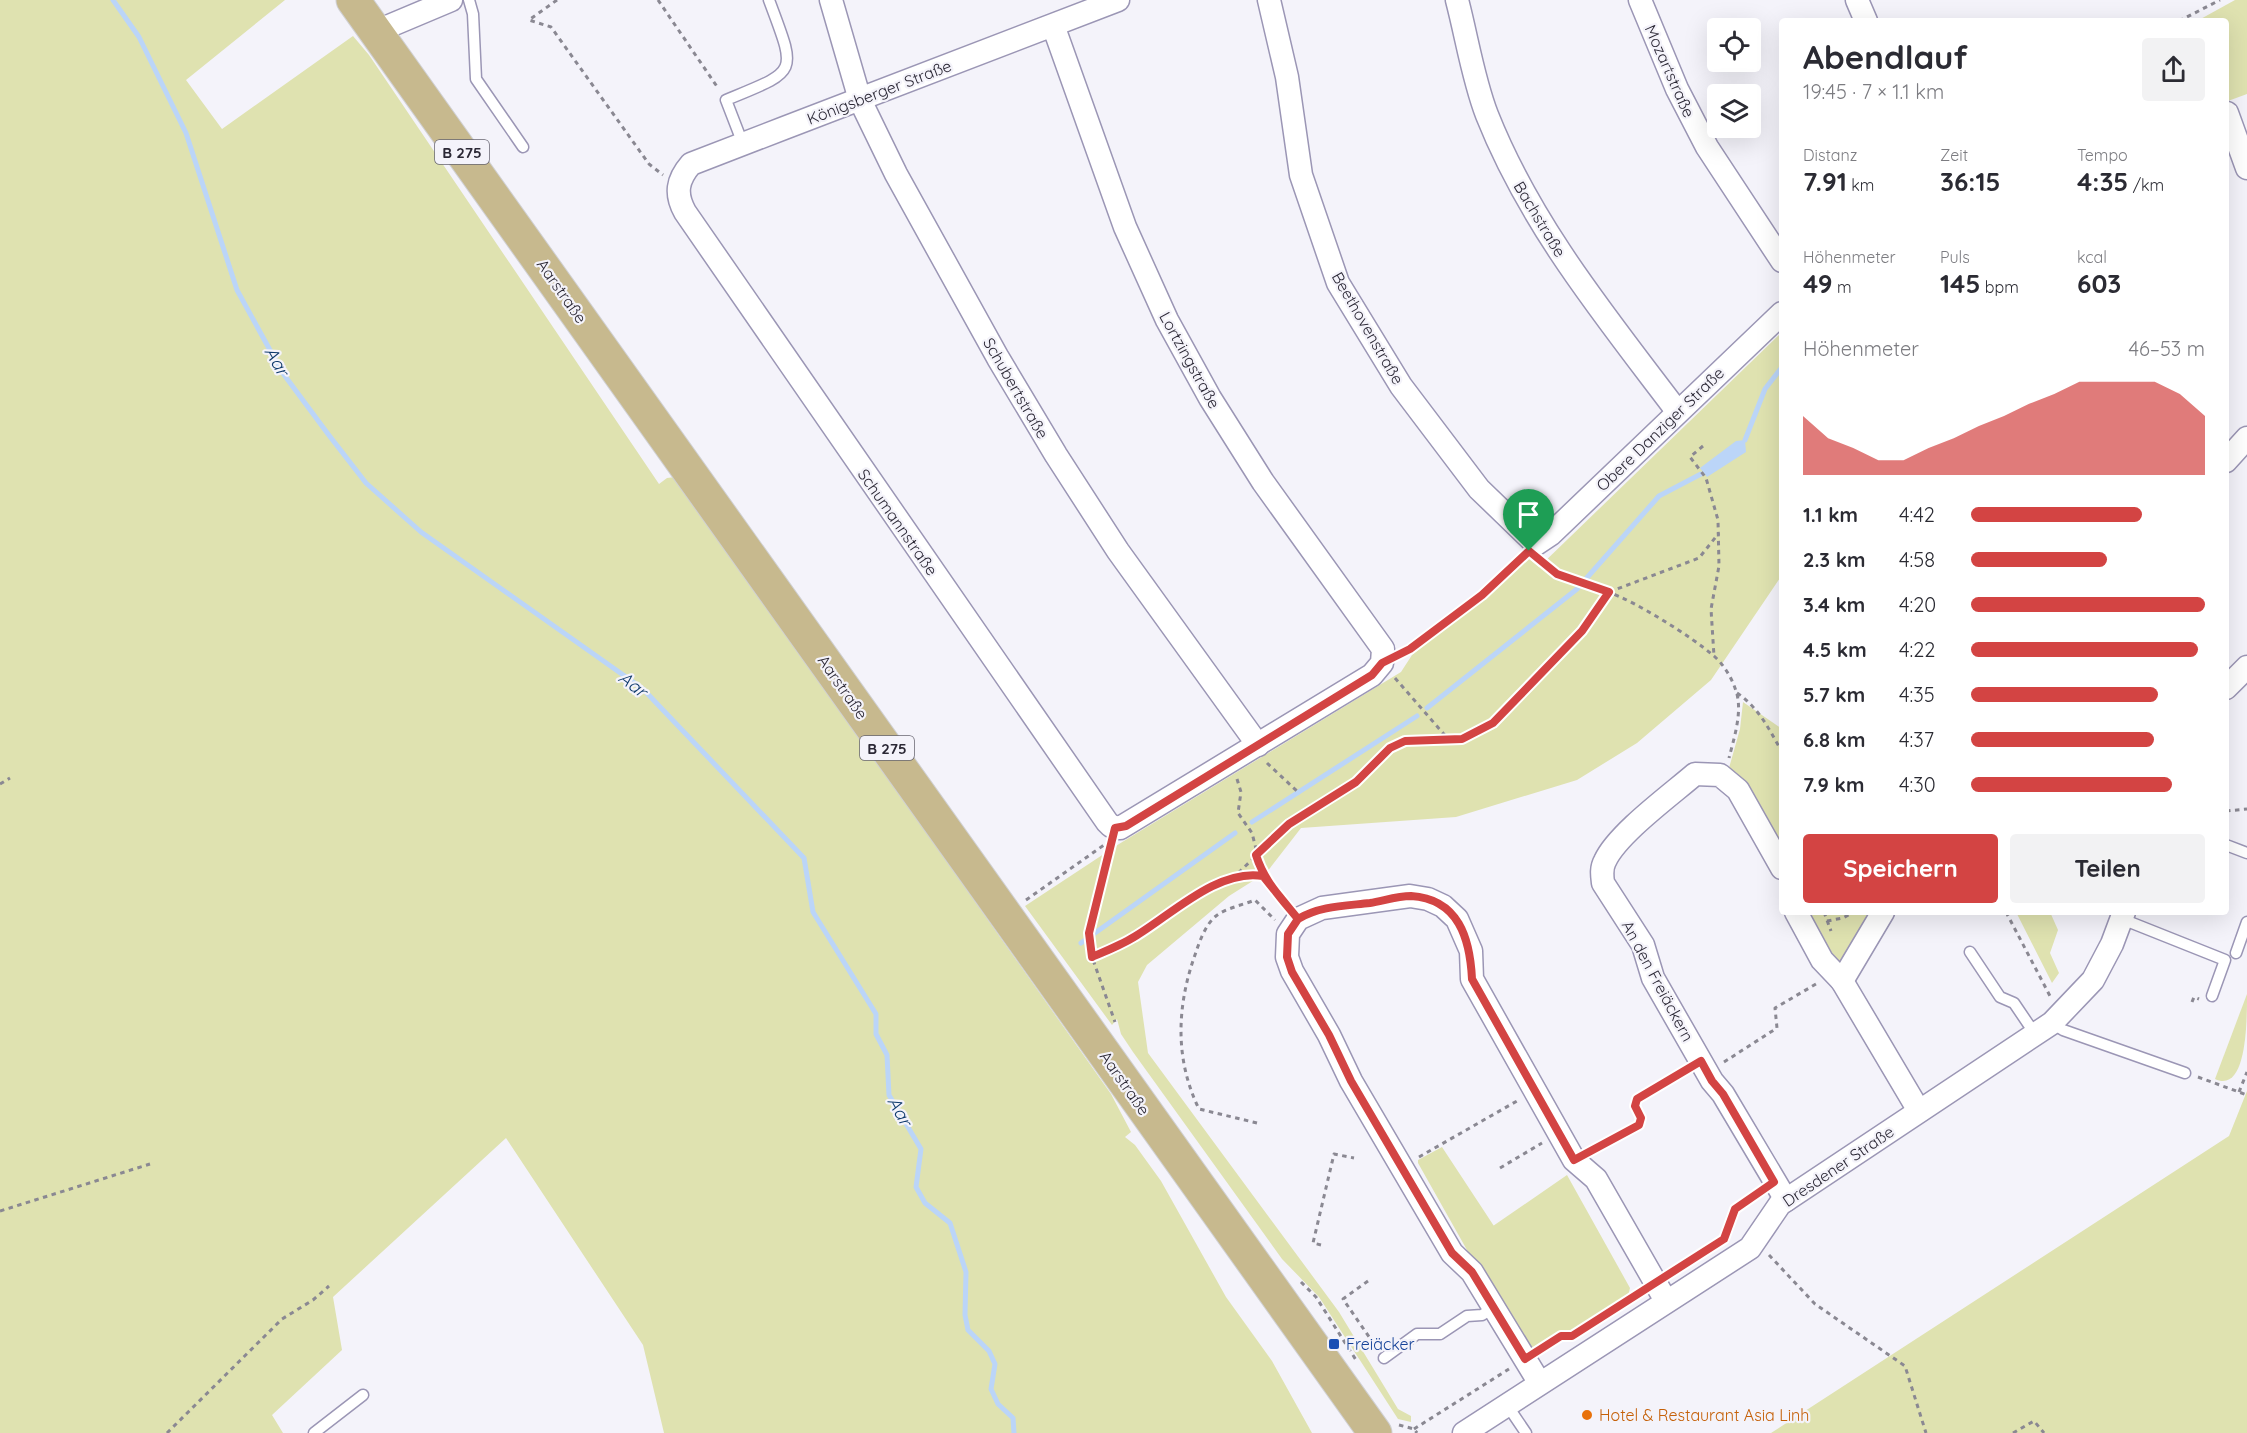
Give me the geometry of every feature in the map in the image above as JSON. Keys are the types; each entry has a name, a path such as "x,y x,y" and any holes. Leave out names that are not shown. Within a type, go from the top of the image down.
{"main road":[{"name":"Aarstraße","path":"353,0 1386,1429"}],"street":[{"path":"375,32 451,0"},
{"name":"Schubertstraße","path":"831,0 860,100 896,174 975,317 1056,455 1118,551 1258,745"},
{"name":"Königsberger Straße","path":"678,187 682,174 691,164 1118,0"},
{"name":"Beethovenstraße","path":"1269,0 1287,77 1301,175 1338,283 1401,386 1479,489 1532,547"},
{"name":"Bachstraße","path":"1457,0 1487,114 1515,178 1562,257 1677,411"},
{"name":"Mozartstraße","path":"1640,0 1677,89 1707,147 1779,256"},
{"path":"1857,0 1865,18"},
{"name":"Lortzingstraße","path":"1053,25 1125,227 1167,320 1210,398 1263,482 1379,641 1383,649 1379,666"},
{"path":"2229,118 2247,168"},
{"name":"Schumannstraße","path":"678,187 679,201 685,212 1107,822 1115,828 1126,826 1229,763"},
{"name":"Obere Danziger Straße","path":"1532,547 1551,534 1779,316"},
{"path":"2229,458 2247,438"},
{"path":"1229,763 1379,666"},
{"path":"2229,685 2247,667"},
{"name":"An den Freiäckern","path":"1720,775 1695,774 1628,832 1605,859 1602,871 1603,883 1643,945 1653,978 1704,1067 1723,1094 1780,1191"},
{"path":"1720,775 1738,790 1779,863"},
{"path":"1539,1382 1472,1272 1452,1253 1292,972 1287,957 1288,921 1322,908 1410,896 1428,899 1443,906 1457,919 1466,935 1471,951 1472,979 1574,1160 1596,1179 1660,1292"},
{"path":"1798,915 1822,960 1838,976 1919,1111"},
{"path":"1838,976 1880,915"},
{"name":"Dresdener Straße","path":"1464,1433 1539,1382 1660,1292 1750,1248 1780,1204 1780,1191 1919,1111 2043,1028 2093,980 2123,915"}],"lane":[{"path":"469,0 473,14 476,80 523,147"},
{"path":"743,144 726,100 777,79 786,69 788,57 769,0"},
{"path":"2229,846 2247,853"},
{"path":"2123,915 2225,960 2212,996"},
{"path":"2236,953 2247,922"},
{"path":"1970,952 2000,997 2014,1003 2043,1028 2063,1030 2185,1073"},
{"path":"1384,1358 1417,1334 1440,1334 1467,1316 1482,1315 1493,1308"},
{"path":"314,1433 363,1395"},
{"path":"1506,1404 1526,1433"}],"path":[{"path":"557,0 529,20 550,27 649,164 678,187"},
{"path":"658,0 726,100"},
{"path":"2185,18 2220,0"},
{"path":"1703,446 1690,457 1706,478 1715,501 1719,533 1719,566 1711,609 1714,657"},
{"path":"1232,879 1289,824 1356,782 1390,748 1405,741 1462,739 1493,723 1582,631 1609,592 1699,558 1719,533"},
{"path":"1449,740 1397,678 1379,666 1410,649 1464,608 1532,547 1557,574 1609,592 1652,614 1714,657 1729,675 1737,693 1735,734 1728,759 1720,775"},
{"path":"1737,693 1750,702 1762,716 1779,747"},
{"path":"1258,745 1266,762 1299,793"},
{"path":"1229,763 1241,792 1238,813 1244,825 1252,833 1263,876 1288,921"},
{"path":"0,784 10,778"},
{"path":"2229,811 2247,809"},
{"path":"1020,905 1111,840 1089,933 1092,957 1116,1028"},
{"path":"1092,957 1133,938 1196,895 1249,874 1263,876"},
{"path":"1257,1124 1199,1108 1188,1086 1183,1065 1180,1038 1181,1007 1188,973 1198,946 1208,925 1217,915 1255,900 1288,921"},
{"path":"1827,921 1848,915"},
{"path":"2008,915 2052,999"},
{"path":"1574,1160 1639,1125 1641,1118 1635,1106 1637,1099 1704,1067 1776,1028 1778,1023 1774,1014 1775,1008 1838,976"},
{"path":"2239,1092 2247,1072"},
{"path":"2185,1073 2247,1095"},
{"path":"1402,1167 1535,1090"},
{"path":"1500,1168 1559,1134"},
{"path":"1321,1245 1313,1243 1334,1154 1354,1158"},
{"path":"0,1211 150,1164"},
{"path":"1386,1429 1414,1429 1561,1336 1572,1336 1660,1292 1724,1239 1735,1209 1780,1191"},
{"path":"1766,1251 1815,1304 1905,1366 1926,1433"},
{"path":"1368,1281 1343,1299 1384,1358"},
{"path":"167,1433 282,1319 314,1300 329,1286"},
{"path":"2013,1433 2034,1421 2044,1433"},
{"path":"1414,1429 1417,1433"}],"green space":[{"path":"0,0 285,0 186,80 222,129 353,36 369,55 659,484 667,478 675,477 1111,1094 1131,1132 1125,1137 1135,1145 1161,1181 1226,1297 1272,1361 1312,1433 664,1433 643,1345 506,1138 333,1297 342,1350 272,1415 283,1433 0,1433"},
{"path":"2235,0 2247,0 2247,94 2229,101 2229,18 2202,18"},
{"path":"1779,335 1779,579 1711,680 1637,743 1577,780 1456,817 1301,828 1267,872 1229,896 1147,965 1138,982 1148,1053 1339,1312 1398,1409 1411,1416 1411,1422 1398,1419 1319,1297 1282,1259 1133,1052 1121,1034 1117,1019 1112,1025 1025,906 1119,844 1401,672 1412,655 1485,597 1527,557 1539,567"},
{"path":"1743,702 1779,727 1779,850 1729,768 1740,729"},
{"path":"1808,915 1868,915 1838,965 1832,962"},
{"path":"2018,915 2051,915 2058,930 2050,953 2059,973 2052,983"},
{"path":"2247,994 2245,1037 2239,1066 2234,1076 2226,1081 2215,1079"},
{"path":"2247,1091 2247,1433 1771,1433 2229,1136"},
{"path":"1442,1147 1494,1226 1567,1175 1630,1288 1628,1296 1570,1334 1556,1333 1525,1353 1418,1163 1418,1160"}],"water":[{"path":"1745,440 1746,452 1707,477 1700,468 1736,441"}],"waterway":[{"name":"Aar","path":"113,0 139,37 186,133 237,290 282,372 366,483 421,532 643,689 804,858 813,912 876,1014 876,1034 887,1055 889,1095 921,1149 916,1187 925,1203 950,1223 966,1272 965,1315 968,1330 989,1351 995,1364 991,1389 998,1404 1013,1418 1014,1433"},
{"path":"1745,440 1765,389 1779,371"},
{"path":"1427,708 1577,589 1659,496 1701,474"},
{"path":"1252,822 1417,716"},
{"path":"1081,943 1235,833"}],"place":[{"name":"Freiäcker","path":"1334,1344"},
{"name":"Hotel & Restaurant Asia Linh","path":"1587,1415"}],"route":[{"path":"1529,551 1482,595 1410,649 1382,663 1372,675 1126,826 1115,828 1089,933 1092,957 1133,938 1196,895 1249,874 1263,876 1298,919 1288,934 1287,957 1292,972 1329,1035 1351,1081 1452,1253 1472,1272 1525,1359 1561,1336 1572,1336 1724,1239 1735,1209 1774,1182 1701,1061 1637,1099 1635,1106 1641,1118 1639,1125 1574,1160 1472,979 1471,951 1466,935 1457,919 1443,906 1428,899 1410,896 1322,908 1298,919 1281,898 1263,876 1256,855 1289,824 1302,815 1312,812 1356,782 1390,748 1405,741 1462,739 1493,723 1582,631 1609,592 1557,574 1529,551"}]}
